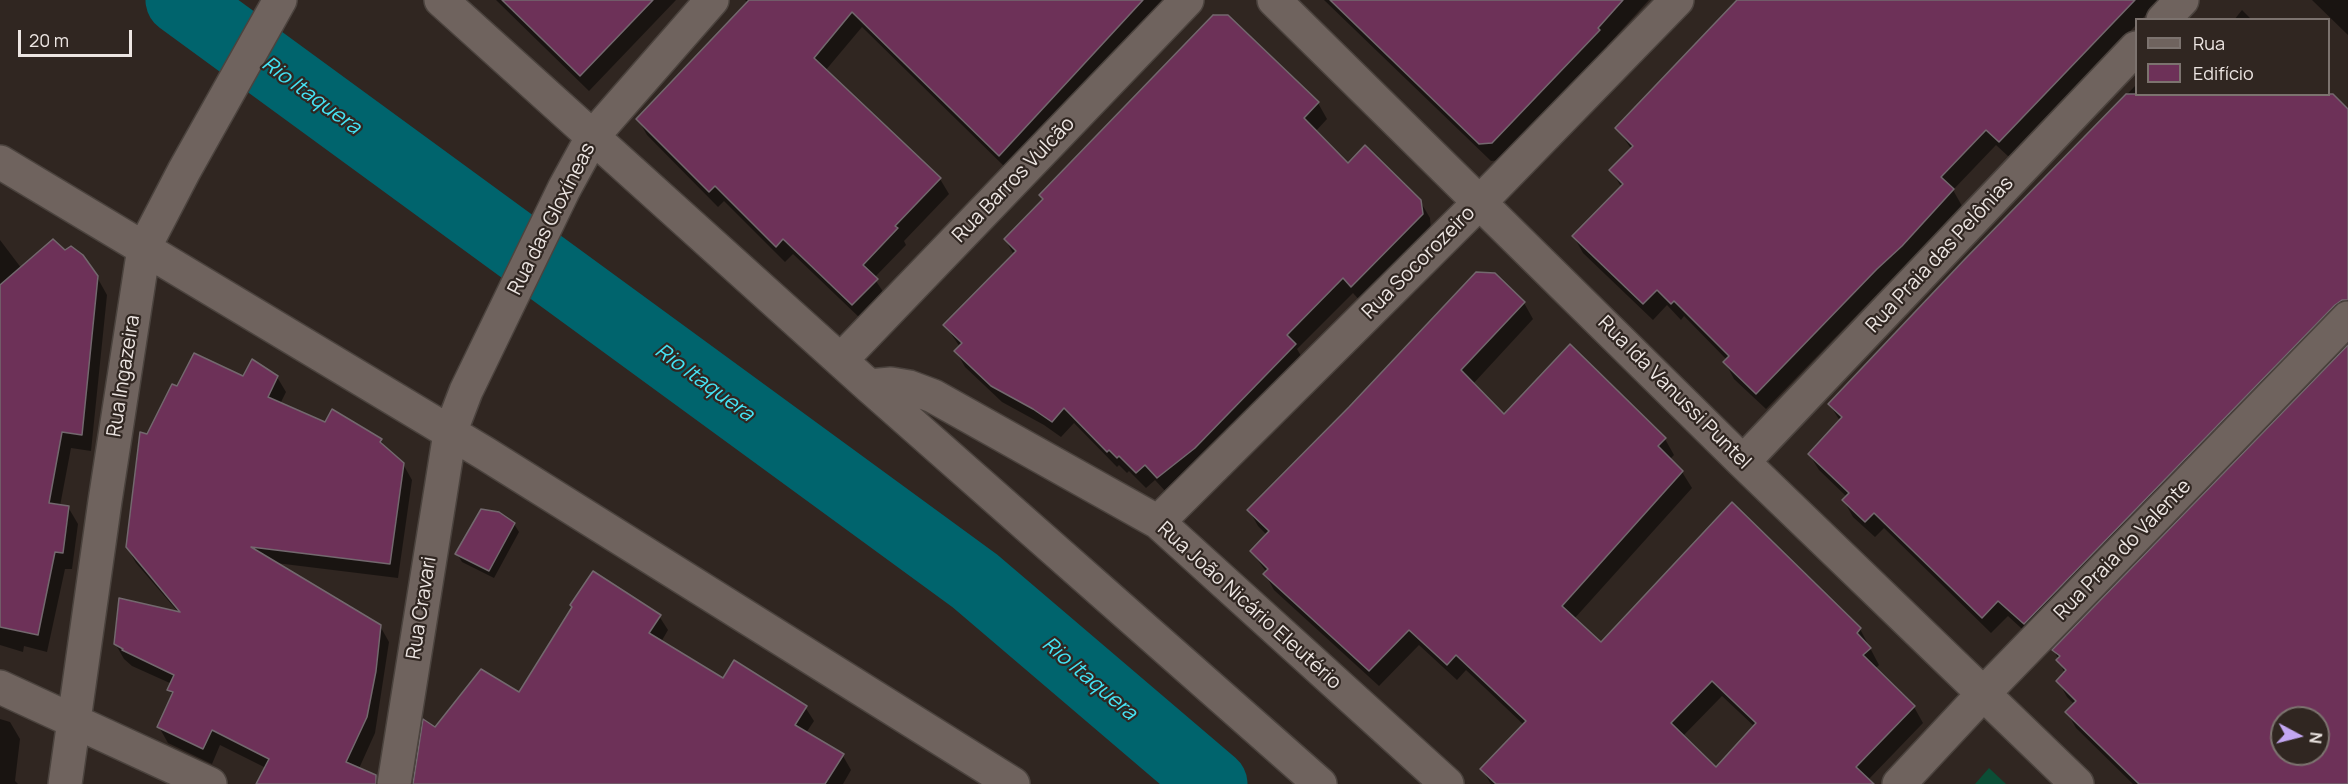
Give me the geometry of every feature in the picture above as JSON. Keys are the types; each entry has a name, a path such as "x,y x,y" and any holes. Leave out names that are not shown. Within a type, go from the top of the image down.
{"street":[{"name":"Rua Ingazeira","path":"65,784 144,248 184,171 280,0"},
{"path":"441,0 870,386 1320,784"},
{"name":"Rua das Gloxíneas","path":"450,433 466,391 564,189 593,136 712,0"},
{"name":"Rua Barros Vulcão","path":"841,360 1187,0"},
{"name":"Rua Ida Vanussi Puntel","path":"1274,0 1481,201 1743,462 2077,784"},
{"name":"Rua Socorozeiro","path":"1158,522 1481,201 1677,0"},
{"path":"2165,18 2182,0"},
{"name":"Rua Praia das Pelônias","path":"1743,462 2135,49"},
{"path":"0,162 450,433 1013,784"},
{"name":"Rua Praia do Valente","path":"1899,784 1983,694 2348,318"},
{"name":"Rua João Nicário Eleutério","path":"870,386 891,384 909,387 933,396 1158,522 1447,784"},
{"name":"Rua Cravari","path":"394,784 450,433"},
{"path":"0,687 210,784"}],"green space":[{"path":"1989,768 2006,784 1975,784"}],"building":[{"path":"502,0 653,0 580,76"},
{"path":"749,0 1143,0 999,156 852,12 814,58 941,178 895,226 898,228 863,265 878,279 852,305 783,239 776,247 715,186 709,192 636,119"},
{"path":"1330,0 1623,0 1598,28 1600,30 1492,143 1479,144"},
{"path":"1737,0 2135,0 1999,142 1986,130 1941,177 1954,189 1902,246 1756,394 1723,362 1729,356 1674,301 1671,304 1657,290 1643,304 1572,236 1623,184 1609,170 1633,146 1615,128"},
{"path":"1213,15 1228,15 1319,102 1304,118 1348,163 1365,145 1421,200 1423,214 1351,287 1343,278 1287,335 1296,344 1195,448 1157,478 1145,465 1136,473 1119,456 1117,458 1109,450 1107,452 1064,408 1052,422 991,386 954,351 962,343 943,325 1016,251 1004,239 1043,199 1039,195"},
{"path":"2126,94 2135,94 2135,96 2330,96 2333,94 2348,109 2348,300 2342,300 2335,305 2024,624 1998,601 1982,618 1874,513 1865,522 1842,500 1849,493 1808,454 1842,417 1828,404"},
{"path":"53,239 65,250 71,246 83,255 98,276 82,435 62,432 49,503 69,506 63,553 55,552 38,635 0,627 0,285"},
{"path":"1476,272 1495,273 1525,302 1461,370 1504,414 1570,344 1666,438 1658,446 1683,471 1562,606 1601,642 1732,502 1861,628 1857,633 1871,648 1863,655 1915,706 1856,767 1874,784 1496,784 1480,769 1526,721 1456,655 1447,665 1409,630 1369,671 1263,574 1268,569 1250,551 1269,531 1247,510 1349,407","holes":["1712,681 1756,723 1716,767 1671,723"]},
{"path":"2348,345 2348,784 2139,784 2065,712 2076,701 2056,681 2066,670 2056,660 2060,656 2052,650"},
{"path":"194,353 243,376 252,359 278,376 268,397 325,422 332,409 382,439 380,442 404,463 390,564 251,547 381,625 376,671 367,717 346,762 376,775 376,784 256,784 269,759 212,730 203,749 157,727 173,692 167,690 174,675 114,644 119,598 180,612 126,547 140,432 147,434 172,384 177,386"},
{"path":"481,509 499,512 515,523 489,571 455,554"},
{"path":"593,571 661,615 649,633 723,678 734,660 807,706 795,725 844,754 825,784 413,784 423,719 435,727 481,669 519,692 572,607 570,605"}],"waterway":[{"name":"Rio Itaquera","path":"180,0 975,581 1213,784"}]}
